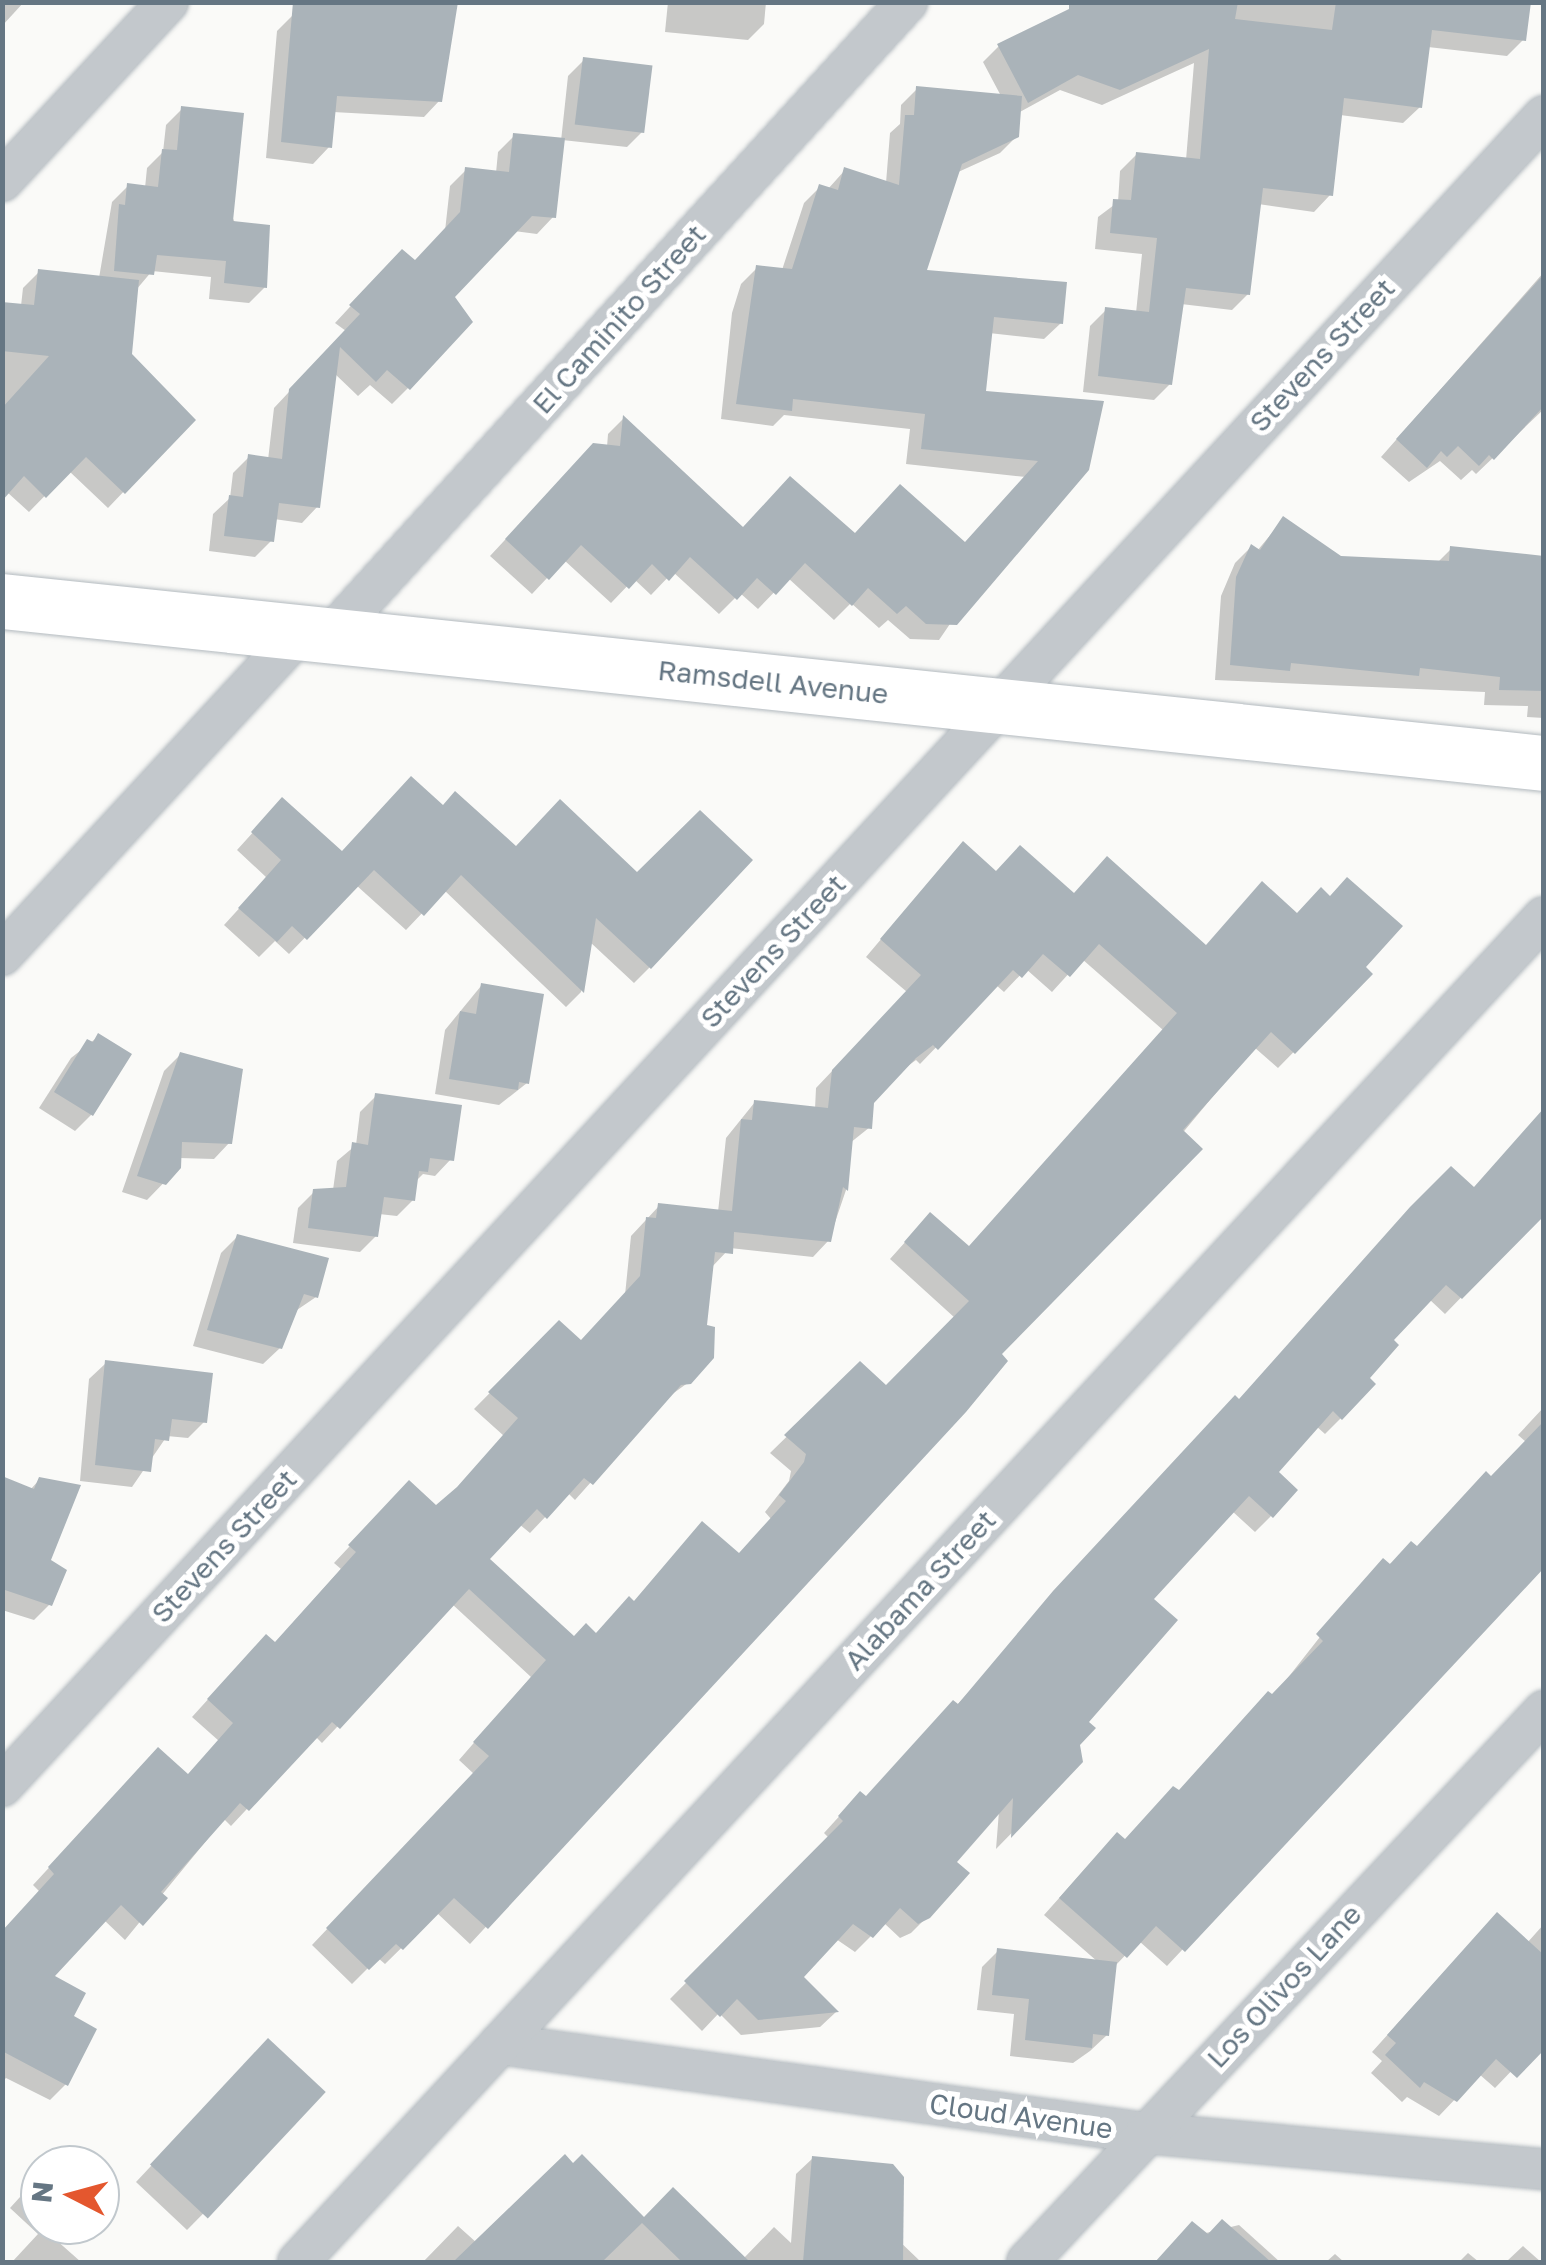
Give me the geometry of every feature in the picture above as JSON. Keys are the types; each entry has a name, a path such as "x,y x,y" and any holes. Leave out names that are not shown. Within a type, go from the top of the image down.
{"street":[{"path":"2,181 168,2"},
{"name":"El Caminito Street","path":"2,955 316,634 907,2"},
{"name":"Stevens Street","path":"2,1786 1544,116"},
{"name":"Ramsdell Avenue","path":"2,601 1544,763"},
{"name":"Alabama Street","path":"298,2262 1544,917"},
{"name":"Los Olivos Lane","path":"1027,2262 1544,1711"},
{"name":"Cloud Avenue","path":"500,2044 1145,2133 1544,2168"}],"building":[{"path":"293,2 458,2 442,102 337,96 332,148 281,142"},
{"path":"1069,2 1238,2 1235,19 1332,30 1336,2 1531,2 1526,41 1432,30 1422,108 1344,98 1333,196 1263,188 1250,295 1186,288 1172,385 1098,376 1105,307 1149,312 1157,238 1110,233 1113,199 1131,200 1136,152 1200,159 1209,49 1120,90 1078,75 1028,103 997,44 1069,9"},
{"path":"583,57 652,66 644,133 575,124"},
{"path":"916,86 1022,96 1019,137 962,164 927,270 1067,282 1063,324 994,317 986,391 1104,401 1089,470 957,625 926,624 906,606 897,614 868,588 852,606 805,563 776,595 757,578 737,600 690,557 669,581 652,564 629,589 581,545 549,580 505,539 593,443 620,446 623,415 743,527 790,476 855,533 900,484 965,542 1038,461 921,449 925,414 793,399 792,411 736,404 756,265 792,269 819,184 838,190 844,167 899,185 905,115 914,115"},
{"path":"181,106 244,113 233,221 270,225 267,288 224,283 226,261 157,255 154,275 114,271 119,204 125,205 127,183 158,187 162,149 177,150"},
{"path":"513,133 565,138 556,218 532,216 455,297 473,322 410,390 387,370 376,382 340,347 320,508 279,503 274,542 224,536 229,495 243,497 248,454 282,459 289,389 360,314 349,305 402,249 415,260 460,212 465,167 509,172"},
{"path":"38,269 139,280 132,354 196,420 125,494 86,457 46,498 24,476 2,501 2,408 49,356 2,351 2,302 34,305"},
{"path":"1544,274 1544,406 1494,460 1489,455 1479,466 1458,446 1447,457 1441,451 1427,468 1396,439"},
{"path":"1283,516 1341,556 1449,561 1450,546 1544,556 1544,691 1499,690 1500,677 1420,668 1419,676 1291,663 1290,671 1230,665 1236,577 1251,544 1260,550"},
{"path":"411,776 443,805 455,791 516,846 560,799 637,872 700,810 753,860 651,969 596,918 584,993 461,875 424,916 374,870 307,940 292,926 277,942 238,908 281,860 251,832 282,797 342,851"},
{"path":"963,841 996,871 1020,845 1074,893 1107,856 1206,945 1262,881 1297,913 1321,887 1330,896 1347,877 1403,926 1366,967 1373,974 1295,1054 1271,1032 1183,1130 1203,1149 1002,1354 1008,1361 966,1412 488,1929 454,1898 403,1950 396,1944 369,1970 326,1928 489,1756 473,1742 546,1660 469,1589 340,1729 332,1722 249,1811 240,1803 161,1892 168,1898 143,1926 121,1905 55,1976 86,1993 74,2016 97,2029 68,2086 2,2051 2,1931 54,1874 48,1867 158,1747 188,1774 233,1723 207,1699 266,1634 275,1642 356,1552 348,1545 409,1480 436,1505 457,1487 518,1418 488,1392 559,1320 581,1340 640,1276 646,1217 656,1218 658,1203 732,1211 741,1119 752,1120 754,1100 828,1108 832,1070 921,975 880,939","holes":["1099,944 1177,1013 969,1246 930,1212 904,1242 969,1301 886,1385 860,1361 784,1435 806,1454 804,1462 779,1495 786,1501 739,1553 702,1521 634,1601 629,1596 596,1633 586,1623 574,1636 490,1559 537,1509 547,1519 584,1478 593,1485 681,1385 691,1384 714,1358 715,1327 707,1325 715,1252 733,1254 734,1232 831,1242 843,1187 848,1191 854,1127 872,1129 874,1103 916,1058 933,1045 938,1050 1013,970 1022,978 1043,954 1070,977"]},
{"path":"481,983 544,994 529,1084 519,1082 518,1090 449,1079 460,1011 476,1014"},
{"path":"98,1033 132,1054 93,1116 54,1092 87,1039 93,1042"},
{"path":"180,1052 243,1069 232,1144 182,1142 181,1168 166,1185 137,1176"},
{"path":"375,1093 462,1105 454,1161 430,1158 428,1172 419,1171 415,1201 384,1197 378,1237 308,1228 313,1189 346,1187 352,1142 368,1145"},
{"path":"1544,1108 1544,1216 1462,1299 1446,1285 1394,1340 1399,1345 1370,1378 1376,1384 1342,1420 1333,1411 1279,1472 1298,1490 1273,1518 1249,1496 1154,1599 1178,1620 1089,1722 1096,1728 1080,1745 1083,1762 1011,1838 1013,1798 957,1862 970,1873 930,1918 918,1924 900,1908 873,1938 853,1924 804,1977 839,2012 758,2020 737,1999 720,2017 684,1981 843,1821 838,1816 860,1791 866,1796 953,1700 958,1704 1053,1591 1235,1395 1239,1399 1410,1207 1451,1166 1474,1187"},
{"path":"237,1234 329,1258 318,1298 304,1294 282,1349 207,1330"},
{"path":"105,1360 213,1373 207,1423 172,1419 169,1441 155,1439 151,1472 95,1465"},
{"path":"1544,1421 1544,1568 1185,1952 1156,1926 1127,1958 1059,1898 1117,1832 1125,1839 1173,1786 1179,1790 1268,1691 1272,1694 1323,1641 1316,1634 1383,1558 1390,1564 1411,1541 1417,1546 1486,1471 1491,1476"},
{"path":"2,1476 34,1489 39,1477 81,1485 51,1560 67,1570 52,1606 2,1589"},
{"path":"1497,1912 1544,1955 1544,2050 1517,2078 1496,2059 1457,2102 1424,2082 1420,2088 1385,2055 1396,2043 1387,2035"},
{"path":"997,1948 1117,1962 1109,2036 1093,2034 1092,2048 1025,2040 1029,1999 992,1995"},
{"path":"268,2038 326,2092 208,2218 150,2165"},
{"path":"565,2154 573,2163 582,2154 644,2217 673,2187 750,2262 682,2262 642,2223 602,2262 453,2262"},
{"path":"812,2156 893,2164 904,2177 903,2262 803,2262"},
{"path":"1222,2219 1271,2262 1155,2262 1192,2221 1208,2234"}]}
